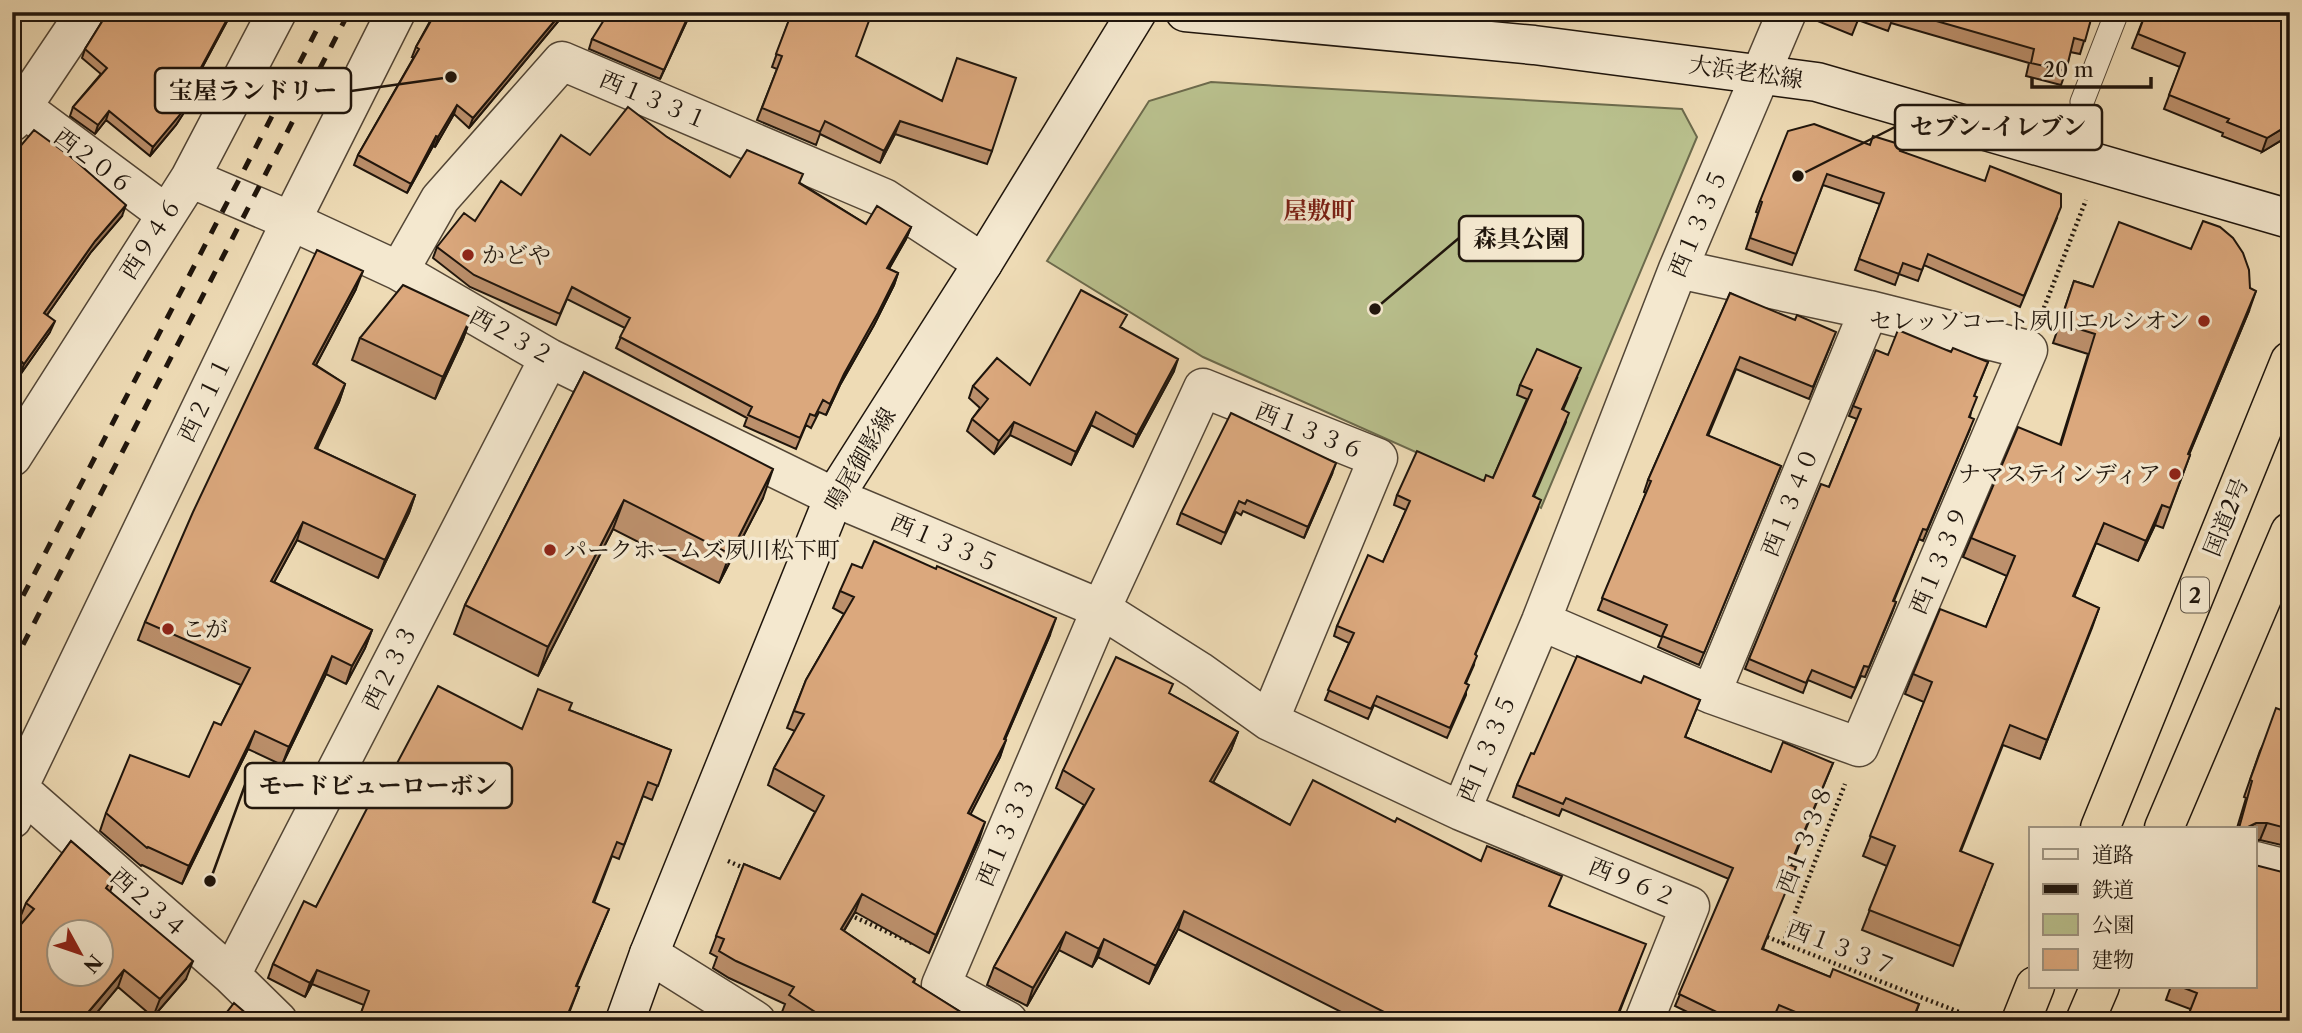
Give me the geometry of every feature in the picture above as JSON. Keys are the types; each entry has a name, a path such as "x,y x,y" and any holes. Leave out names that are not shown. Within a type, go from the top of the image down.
{"highway":[{"name":"国道2号","path":"2099,827 2290,361"},
{"path":"2164,827 2290,532"},
{"path":"2021,1021 2034,988"},
{"path":"2085,1021 2099,988"}],"street":[{"path":"17,115 86,12"},
{"name":"西９４６","path":"12,457 190,178 277,12"},
{"name":"西２１１","path":"15,807 291,221 396,12"},
{"name":"鳴尾御影線","path":"625,1021 692,846 834,497 1137,12"},
{"name":"大浜老松線","path":"1185,12 1534,45 1817,82 2290,219"},
{"name":"西１３３５","path":"834,497 1101,609 1199,671 1269,722 1461,811 1541,621 1678,268 1787,12"},
{"name":"西１３３１","path":"399,271 440,199 562,61 884,198 983,262"},
{"name":"西２０６","path":"17,115 166,215"},
{"name":"西２３２","path":"190,178 399,271 550,358 834,497"},
{"path":"1678,268 1869,310 2028,350"},
{"name":"西１３４０","path":"1711,694 1869,310"},
{"name":"西１３３９","path":"1859,747 2028,350"},
{"name":"西２３３","path":"231,975 550,358"},
{"name":"西１３３６","path":"1101,609 1203,388 1378,458 1269,722"},
{"name":"西１３３３","path":"1009,1021 941,985 1101,609"},
{"path":"1541,621 1711,694 1859,747"},
{"name":"西２３４","path":"15,807 231,975 278,1021"},
{"name":"西９６２","path":"1461,811 1690,906 1644,1021"},
{"path":"2256,861 2290,870"},
{"path":"649,954 756,1021"}],"lane":[{"path":"2082,102 2117,12"}],"path":[{"path":"2028,350 2089,193"},
{"name":"西１３３８","path":"1783,944 1859,747"},
{"path":"692,846 754,873"},
{"path":"840,911 951,960"},
{"name":"西１３３７","path":"1760,934 1983,1021"}],"green space":[{"path":"1211,82 1682,109 1697,137 1541,508 1203,357 1047,261 1149,101"}],"building":[{"path":"108,12 231,12 190,88 195,92 153,147 109,111 98,125 73,107 107,68 85,49"},
{"path":"436,12 562,12 473,118 457,105 438,137 436,136 411,184 358,155 419,49 416,47"},
{"path":"609,12 690,12 664,70 592,39"},
{"path":"792,12 855,12 870,18 856,56 942,101 957,58 1016,78 992,151 900,121 884,151 825,121 820,132 762,108 782,56 776,54"},
{"path":"1833,12 1860,12 1856,21"},
{"path":"1878,12 1895,12 1893,17"},
{"path":"1905,12 2093,12 2085,41 2074,38 2066,71 2031,63 2034,49"},
{"path":"2146,12 2290,12 2290,124 2267,138 2227,122 2229,119 2169,95 2185,53 2138,34"},
{"path":"628,107 667,137 730,177 747,150 803,174 799,183 866,224 877,206 911,227 887,268 898,273 878,313 830,404 823,400 815,416 810,414 800,438 748,415 752,407 620,337 630,318 572,287 560,314 474,275 437,247 464,213 475,221 501,181 521,195 561,135 590,155"},
{"path":"1814,124 1870,145 1873,136 1902,145 1900,151 1985,181 1990,166 2061,194 2061,207 2024,296 1928,254 1922,270 1903,263 1899,274 1859,259 1884,193 1827,174 1796,254 1750,238 1762,202 1760,201 1788,131"},
{"path":"34,130 71,157 126,205 95,241 44,313 55,321 12,377 12,156"},
{"path":"2203,221 2220,227 2233,238 2243,253 2249,270 2250,288 2256,291 2188,454 2190,455 2170,508 2162,505 2146,541 2104,523 2073,596 2099,608 2047,740 2010,725 1960,851 1993,864 1960,946 1869,910 1895,846 1870,836 1932,682 1913,674 1940,609 1986,627 2015,556 1971,538 2018,427 2061,445 2095,334 2060,323 2074,281 2093,287 2119,222 2191,249"},
{"path":"317,250 363,271 313,364 345,384 315,448 415,495 385,560 303,522 271,581 372,630 352,666 332,656 289,747 255,731 189,866 147,848 106,813 130,755 189,777 214,722 221,725 250,668 145,622 193,512"},
{"path":"403,285 471,317 443,377 360,338"},
{"path":"1081,290 1127,315 1120,327 1178,359 1137,435 1096,412 1076,452 1014,422 999,441 972,419 988,399 973,386 997,358 1030,385"},
{"path":"1730,293 1795,320 1797,315 1836,332 1813,387 1740,357 1707,435 1781,466 1704,653 1662,636 1667,625 1602,598 1651,481 1648,480"},
{"path":"1898,330 1951,352 1953,348 1988,362 1974,396 1977,397 1969,417 1974,419 1927,530 1923,529 1869,667 1864,666 1855,688 1812,670 1806,683 1749,659 1821,484 1829,487 1861,409 1853,406 1876,350 1888,355"},
{"path":"1537,349 1581,368 1562,409 1569,413 1533,496 1541,500 1475,654 1477,656 1465,683 1469,685 1450,728 1377,696 1371,709 1328,690 1354,633 1337,626 1368,555 1383,562 1410,501 1397,495 1417,451 1484,481 1486,475 1493,478 1532,390 1520,385"},
{"name":"パークホームズ夙川松下町","path":"584,372 773,469 730,554 624,500 548,647 465,605"},
{"path":"1231,413 1336,463 1308,527 1247,500 1245,504 1239,501 1225,533 1181,513"},
{"path":"874,541 1056,618 1004,739 1006,740 968,813 985,822 936,935 862,894 841,929 915,979 913,982 975,1021 829,1021 789,995 794,987 719,951 724,939 716,936 744,864 780,879 824,796 774,768 804,714 794,711 806,680 854,597 840,591 852,564 862,568"},
{"path":"1577,656 1641,683 1644,676 1700,700 1685,737 1771,772 1783,742 1833,763 1790,865 1796,867 1762,949 1830,977 1833,969 1919,1004 1912,1021 1817,1021 1779,1005 1772,1021 1741,1021 1679,994 1733,868 1566,798 1563,804 1517,785 1531,753 1534,754"},
{"path":"1116,657 1173,684 1169,693 1238,732 1210,781 1290,825 1313,780 1395,822 1397,818 1481,861 1487,846 1562,876 1549,906 1646,944 1615,1021 1402,1021 1184,911 1156,966 1104,939 1099,949 1066,932 1033,988 994,967 1094,789 1063,770"},
{"path":"438,686 522,729 538,689 572,703 569,710 671,750 658,786 648,782 624,845 617,842 593,902 609,909 576,986 579,987 565,1021 358,1021 369,991 317,970 310,983 273,964 304,901 316,907 389,766 394,769"},
{"path":"2290,689 2290,829 2267,823 2239,827 2252,781 2250,780 2276,708 2281,710"},
{"path":"71,841 115,879 113,878 106,888 193,961 160,999 124,970 116,979 116,918 46,918 46,988 109,988 85,1016 91,1021 12,1021 12,935 34,909 26,903"},
{"path":"2256,865 2290,874 2290,1021 2186,1021 2197,993 2184,988 2256,988"},
{"path":"234,1003 255,1021 220,1021"}],"railway":[{"path":"12,617 326,12"},
{"path":"12,666 349,12"}],"place":[{"name":"宝屋ランドリー","path":"451,77"},
{"name":"セブン-イレブン","path":"1798,176"},
{"name":"かどや","path":"468,255"},
{"name":"森具公園","path":"1375,309"},
{"name":"セレッソコート夙川エルシオン","path":"2204,321"},
{"name":"ナマステインディア","path":"2175,474"},
{"name":"パークホームズ夙川松下町","path":"550,550"},
{"name":"こが","path":"168,629"},
{"name":"モードビューローボン","path":"210,881"}],"district":[{"name":"屋敷町","path":"1319,210"}]}
